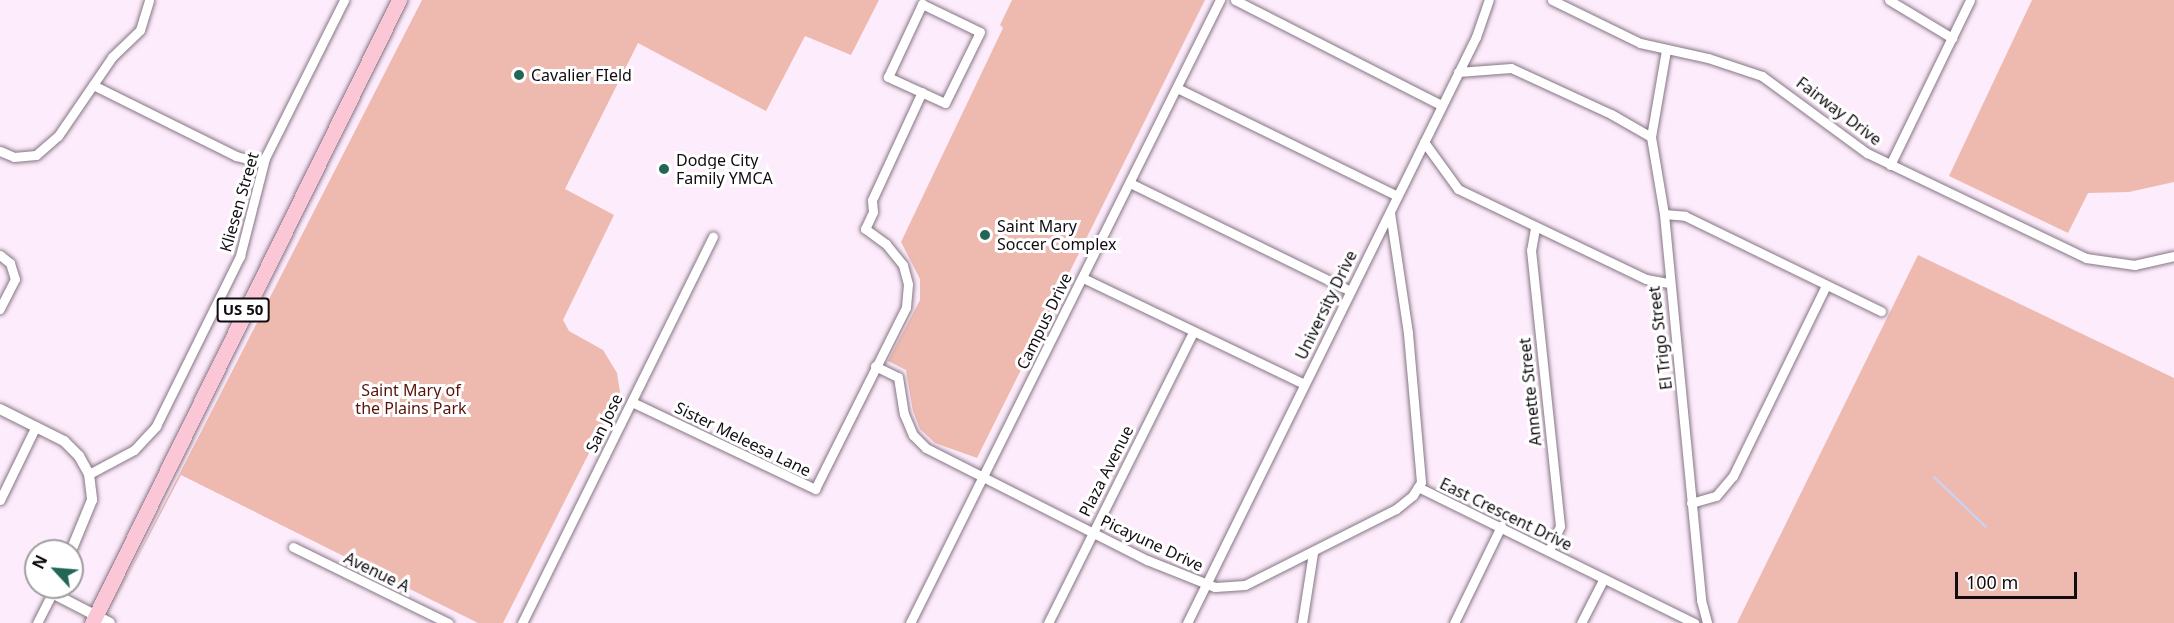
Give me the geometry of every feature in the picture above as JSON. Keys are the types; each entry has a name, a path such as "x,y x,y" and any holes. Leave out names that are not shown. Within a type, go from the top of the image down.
{"highway":[{"name":"US 50","path":"94,620 399,0"}],"street":[{"path":"0,151 14,158 36,155 58,136 111,57 140,30 149,0"},
{"name":"Kliesen Street","path":"89,474 114,462 145,442 184,370 240,256 263,163 344,0"},
{"name":"Campus Drive","path":"910,623 1220,0"},
{"path":"1235,0 1441,105"},
{"name":"University Drive","path":"1187,623 1483,21 1489,0"},
{"name":"Fairway Drive","path":"1554,0 1640,43 1708,58 1762,76 1867,153 2086,258 2134,265 2174,256"},
{"path":"1889,0 1952,38"},
{"path":"1890,165 1970,0"},
{"path":"922,4 980,32 945,103 922,92 888,77 922,4"},
{"name":"El Trigo Street","path":"1666,50 1651,137 1664,214 1668,283 1674,309 1691,503 1707,623"},
{"path":"1458,72 1511,68 1611,114 1651,137"},
{"path":"93,85 236,156 263,163"},
{"path":"1177,88 1397,196"},
{"name":"Sister Meleesa Lane","path":"632,402 815,489 906,307 908,284 903,265 892,251 865,229 873,212 872,200 922,92"},
{"path":"1424,142 1458,189 1535,228 1646,279 1668,283"},
{"path":"1130,183 1350,291"},
{"path":"1390,212 1422,460 1418,487"},
{"path":"1664,214 1684,216 1881,312"},
{"name":"Annette Street","path":"1535,228 1530,250 1560,526 1550,551"},
{"name":"San Jose","path":"522,623 713,237"},
{"path":"0,255 10,263 15,279 0,309"},
{"path":"1083,278 1304,384"},
{"path":"1691,503 1716,496 1732,477 1826,285"},
{"name":"Plaza Avenue","path":"1048,623 1193,332"},
{"path":"875,366 898,377 913,435 926,448 983,479"},
{"path":"0,409 64,441 79,456 89,474 92,500 76,539"},
{"path":"0,500 36,426"},
{"name":"Picayune Drive","path":"983,479 1205,585 1226,588 1245,585 1313,553"},
{"name":"East Crescent Drive","path":"1313,553 1396,509 1418,487 1694,623"},
{"path":"1454,623 1501,526"},
{"name":"Avenue A","path":"293,547 448,623"},
{"path":"1302,623 1313,553"},
{"path":"1581,623 1603,580"},
{"path":"37,623 49,599"},
{"path":"65,599 94,620 110,623"}],"green space":[{"name":"Saint Mary of the Plains Park","path":"422,0 879,0 851,55 805,36 766,111 638,43 565,189 614,215 563,320 569,331 603,350 617,373 620,392 503,623 478,623 181,475 112,606"},
{"path":"1012,0 1205,0 977,458 935,443 920,429 913,411 906,370 888,361 920,300 920,279 901,242 1003,28 1000,25"},
{"path":"2032,0 2174,0 2174,182 2129,192 2088,193 2068,233 1949,176"},
{"path":"1918,255 2174,378 2174,623 1737,623"}],"waterway":[{"path":"1934,477 1986,527"}],"place":[{"name":"Cavalier FIeld","path":"519,75"},
{"name":"Dodge City Family YMCA","path":"664,169"},
{"name":"Saint Mary Soccer Complex","path":"985,235"}]}
